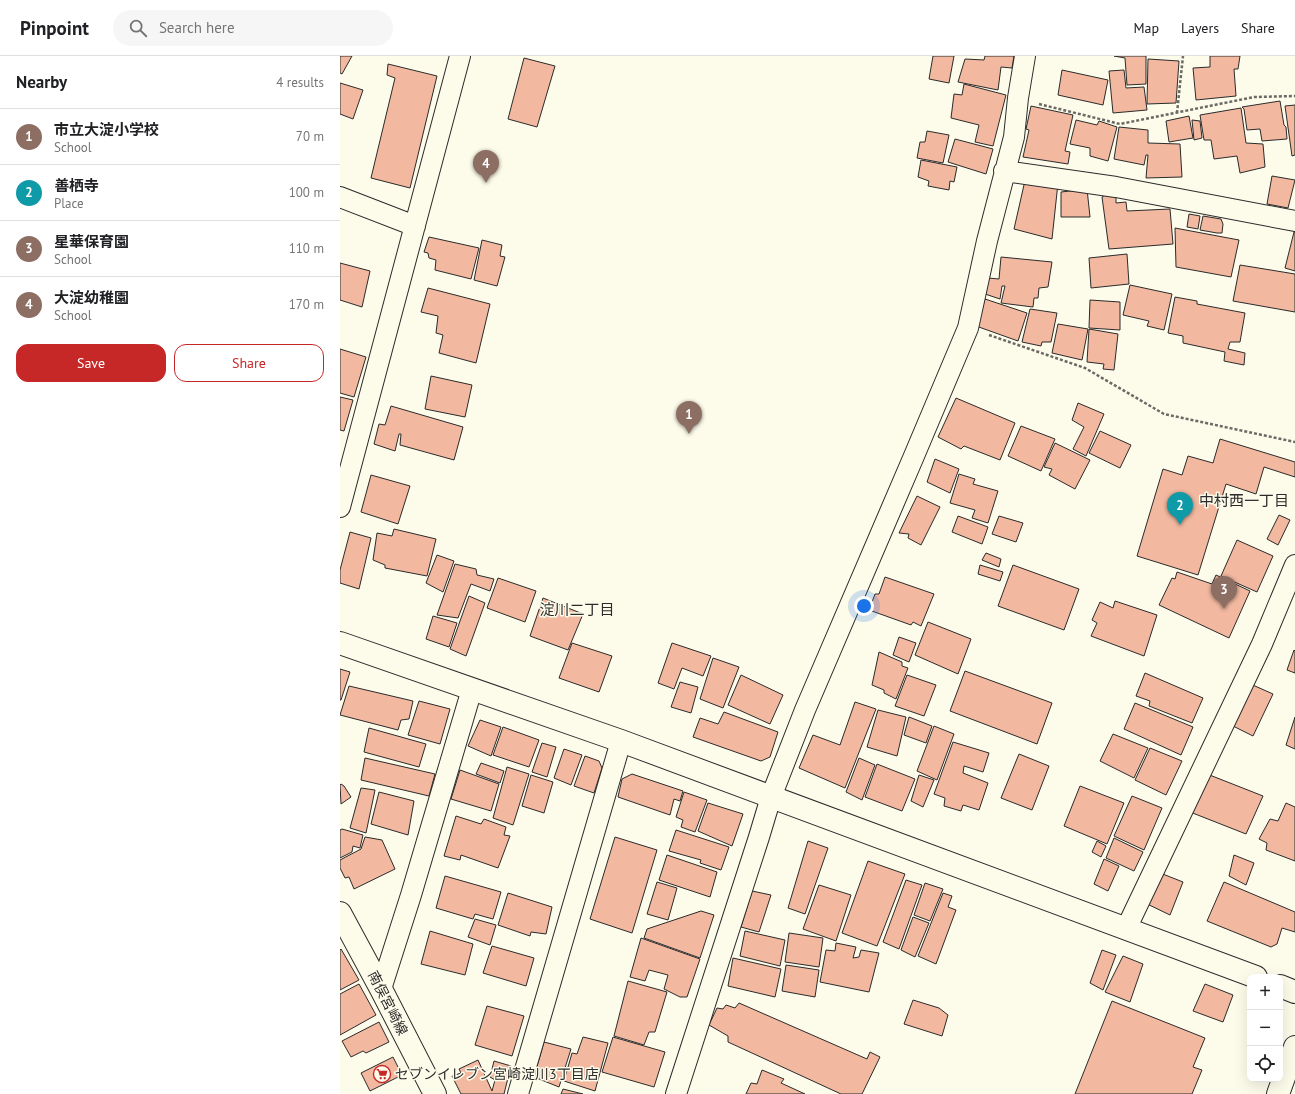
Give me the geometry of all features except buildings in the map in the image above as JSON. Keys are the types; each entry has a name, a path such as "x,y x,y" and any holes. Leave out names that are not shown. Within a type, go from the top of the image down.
{"main road":[{"path":"340,643 621,741 1248,974"},
{"name":"南俣宮崎線","path":"340,913 435,1094"},
{"path":"1283,987 1295,992"},
{"path":"1278,1094 1295,1047"}],"street":[{"path":"340,507 460,56"},
{"path":"676,1094 771,797 805,710 968,328 1004,171 1014,137 1018,98 1025,56"},
{"path":"1004,171 1116,187 1295,221"},
{"path":"340,197 415,226"},
{"path":"1126,929 1262,644 1295,565"},
{"path":"381,989 411,895 472,689"},
{"path":"518,1094 621,741"}],"path":[{"path":"1177,113 1183,56"},
{"path":"1018,98 1120,124 1254,97 1295,96"},
{"path":"968,328 1085,368 1164,414 1295,442"}],"place":[{"name":"大淀幼稚園","path":"486,183"},
{"name":"市立大淀小学校","path":"689,434"},
{"name":"善栖寺","path":"1180,525"},
{"name":"星華保育園","path":"1224,609"},
{"name":"セブンイレブン宮崎淀川3丁目店","path":"382,1074"}],"district":[{"name":"中村西一丁目","path":"1244,500"},
{"name":"淀川二丁目","path":"577,609"}]}
